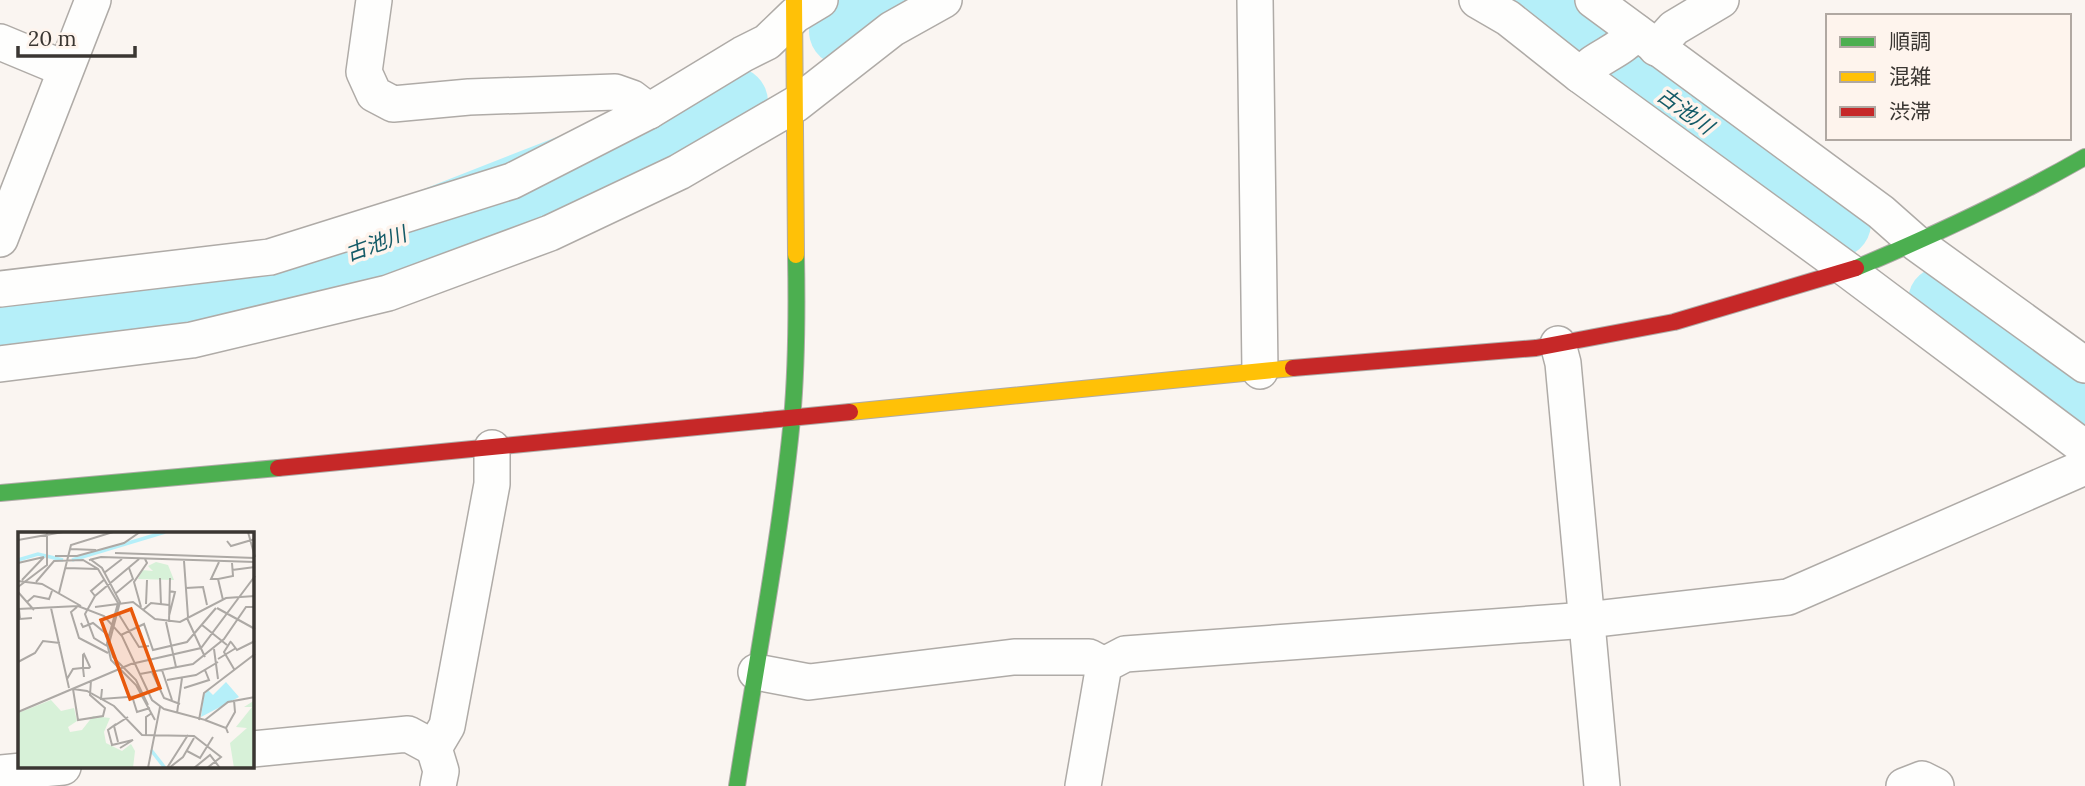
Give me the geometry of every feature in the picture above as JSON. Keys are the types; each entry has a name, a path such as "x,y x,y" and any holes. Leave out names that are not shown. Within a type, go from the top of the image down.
{"street":[{"path":"0,239 93,0"},
{"path":"374,0 363,72 374,94 393,104 469,97 615,92 632,98 649,111"},
{"path":"0,365 192,340 388,293 561,227 679,172 796,104 892,29 944,0"},
{"path":"1255,0 1260,372"},
{"path":"1477,0 1583,71 2085,448"},
{"path":"1593,0 1640,41 1881,212 1916,243 2085,365"},
{"path":"1583,71 1640,41 1674,28 1721,0"},
{"path":"0,289 270,257 512,181 649,111 743,54 767,43 803,5"},
{"path":"737,786 757,672 792,418 797,326 796,104 803,5"},
{"path":"0,42 65,69"},
{"path":"0,493 1536,348 1674,323 1849,271 1916,243 2085,157"},
{"path":"1558,344 1563,363 1602,786"},
{"path":"434,748 447,726 492,484 492,448"},
{"path":"1104,665 1125,654 1587,620 1788,597 2085,467"},
{"path":"757,672 809,682 1014,657 1088,657 1104,665"},
{"path":"1083,786 1104,665"},
{"path":"254,749 408,734 434,748 441,771 438,786"},
{"path":"0,773 52,768"},
{"path":"1904,786 1922,779 1936,786"}],"waterway":[{"name":"古池川","path":"844,31 886,0"},
{"name":"古池川","path":"1533,0 1836,223"},
{"name":"古池川","path":"0,320 95,310 200,293 354,254 622,149 733,102"},
{"name":"古池川","path":"1943,301 2085,407"}],"traffic: fast":[{"path":"1856,268 1972,216 2085,157"},
{"path":"737,786 787,465 795,378 796,255"},
{"path":"0,493 278,468"}],"traffic: slow":[{"path":"794,0 796,255"},
{"path":"850,412 1293,368"}],"traffic: jam":[{"path":"1293,368 1536,348 1674,322 1856,268"},
{"path":"278,468 850,412"}]}
